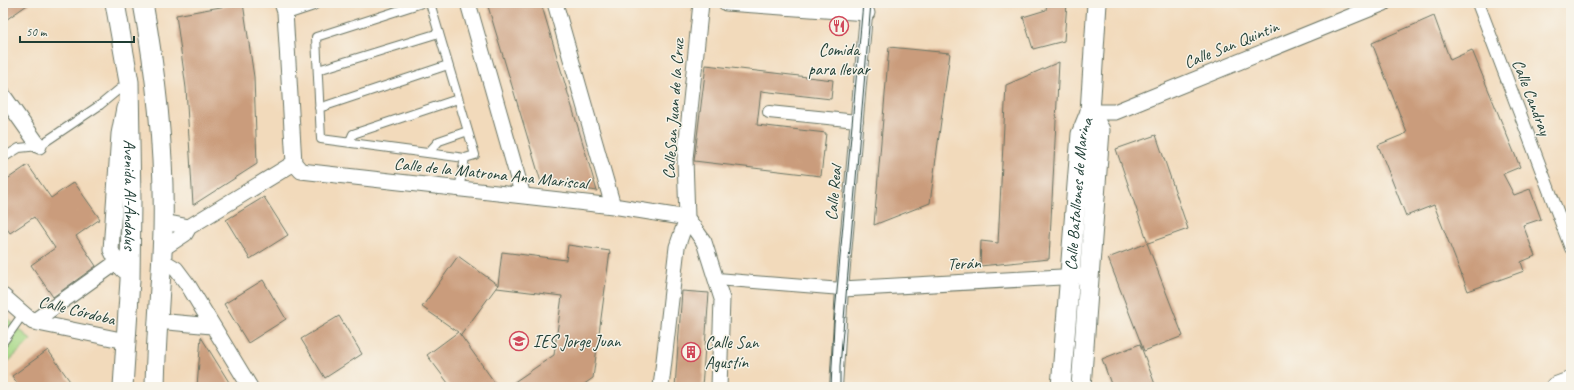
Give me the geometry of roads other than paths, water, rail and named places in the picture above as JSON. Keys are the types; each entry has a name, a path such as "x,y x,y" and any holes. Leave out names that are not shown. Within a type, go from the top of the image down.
{"street":[{"name":"Avenida Al-Ándalus","path":"115,3 129,82 131,202 130,280 123,387"},
{"path":"250,387 188,285 176,269 161,254 185,234 189,227 294,163 284,7 312,3"},
{"path":"468,3 523,196"},
{"path":"555,3 613,206"},
{"name":"CalleSan Juan de la Cruz","path":"687,218 685,159 701,3"},
{"path":"726,3 867,8"},
{"path":"1090,112 1097,3"},
{"name":"Calle San Quintin","path":"1090,112 1115,112 1384,3"},
{"name":"Calle Candray","path":"1478,3 1571,248"},
{"name":"Avenida Al-Ándalus","path":"146,4 160,132 162,216 155,387"},
{"name":"Calle Real","path":"836,387 842,289 867,8"},
{"path":"129,82 119,134 111,250 117,262 130,280"},
{"path":"3,96 39,146"},
{"path":"769,112 857,121"},
{"name":"Calle Batallones de Marina","path":"1061,387 1081,134 1090,112"},
{"name":"Calle Batallones de Marina","path":"1081,387 1100,130 1090,112"},
{"name":"Calle de la Matrona Ana Mariscal","path":"294,163 301,171 613,206 687,218"},
{"path":"162,216 169,223 189,227"},
{"path":"687,218 704,242 717,279 722,299 719,387"},
{"path":"661,387 677,247 687,218"},
{"path":"28,318 117,262"},
{"name":"Terán","path":"842,289 1070,276 1089,277"},
{"path":"717,279 842,289"},
{"name":"Calle Córdoba","path":"3,296 28,318 126,341"},
{"path":"157,322 212,326"},
{"path":"1555,387 1571,381"}],"lane":[{"path":"422,3 316,37 321,139 465,158 474,155 430,3"},
{"path":"318,70 439,33"},
{"path":"319,108 448,65"},
{"path":"3,158 19,148 39,146 100,105 129,82"},
{"path":"349,143 353,134 458,99"},
{"path":"428,153 439,141 468,131"},
{"path":"458,189 465,158"},
{"path":"3,342 28,318"}],"tram line":[{"path":"831,387 834,324 863,3"},
{"path":"840,387 840,366 871,3"}],"place":[{"name":"Comida para llevar","path":"839,26"},
{"name":"IES Jorge Juan","path":"519,341"},
{"name":"Calle San Agustín","path":"691,352"}]}
